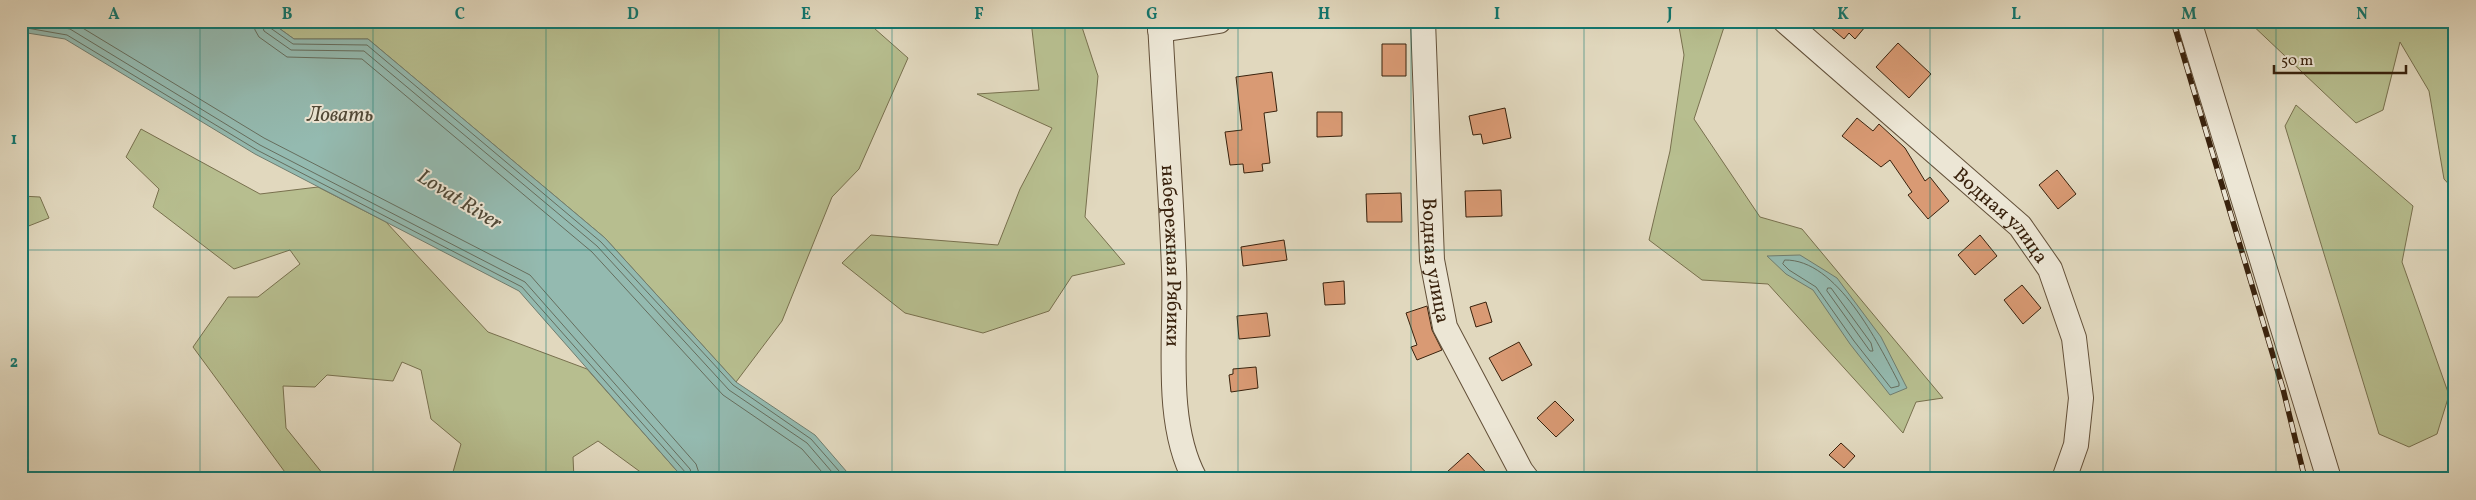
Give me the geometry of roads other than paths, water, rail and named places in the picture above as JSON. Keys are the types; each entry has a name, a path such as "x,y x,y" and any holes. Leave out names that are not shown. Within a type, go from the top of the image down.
{"street":[{"path":"1160,26 1219,21"},
{"name":"Водная улица","path":"1423,21 1432,260 1446,327 1521,472 1527,479"},
{"name":"Водная улица","path":"1785,21 2020,226 2050,269 2074,338 2081,398 2076,445 2064,479"},
{"path":"2190,21 2328,479"},
{"name":"набережная Рябики","path":"1160,26 1174,270 1174,396 1186,464 1195,479"}],"water":[{"name":"Ловать","path":"21,21 269,21 294,39 368,39 605,238 736,382 815,435 853,479 684,479 519,291 255,154 65,39 21,32"},
{"path":"1800,255 1837,278 1881,337 1907,388 1890,395 1850,344 1813,290 1786,274 1767,256"}],"railway":[{"path":"2173,21 2283,389 2305,479"}],"water label":[{"name":"Lovat River","path":"460,199"}]}
